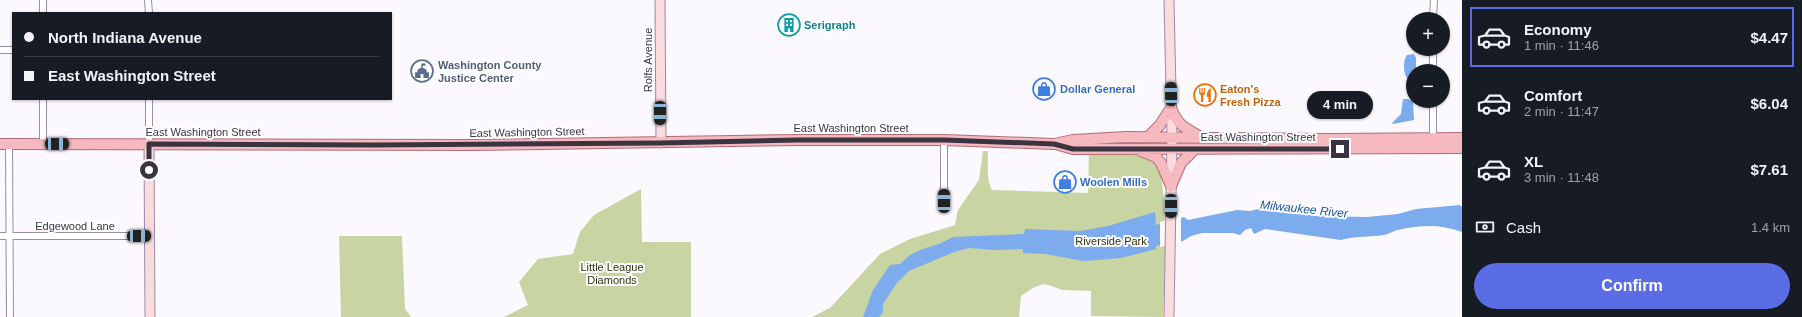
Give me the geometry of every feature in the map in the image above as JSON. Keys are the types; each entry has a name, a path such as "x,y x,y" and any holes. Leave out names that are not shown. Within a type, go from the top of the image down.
{"main road":[{"path":"1148,137 1160,125 1171,108"},
{"path":"1171,108 1177,122 1181,126 1201,137"},
{"name":"East Washington Street","path":"1054,144 1073,140 1148,137 1330,139 1462,138"},
{"name":"East Washington Street","path":"5,144 374,145 661,143 797,140 944,140 1054,144 1073,149 1462,148"},
{"path":"1137,149 1158,159 1171,186"},
{"path":"1171,186 1181,163 1195,149"}],"street":[{"path":"43,0 43,12"},
{"path":"148,0 148,12"},
{"name":"Rolfs Avenue","path":"660,0 661,143"},
{"path":"1169,0 1172,137 1170,317"},
{"path":"1433,12 1434,0"},
{"path":"0,50 12,50"},
{"path":"43,100 43,144"},
{"path":"149,100 150,317"},
{"path":"1433,108 1433,138"},
{"path":"944,140 944,201"},
{"path":"5,144 10,236 10,317"},
{"name":"Edgewood Lane","path":"0,236 149,236"}],"green space":[{"name":"Riverside Park","path":"983,151 988,151 988,176 992,190 1088,193 1089,153 1133,154 1149,158 1155,162 1160,171 1163,188 1165,261 1163,317 1091,316 1091,291 1062,290 1043,284 1033,288 1021,296 1019,317 812,317 830,308 880,254 910,239 955,225 958,210 979,180"},
{"name":"Little League Diamonds","path":"641,189 642,242 691,242 691,317 504,317 528,305 519,282 538,259 573,254 580,232 594,215"},
{"path":"339,236 402,236 405,309 411,317 341,317"}],"water":[{"path":"1407,56 1415,56 1416,58 1416,64 1406,64 1406,76 1404,70"},
{"path":"1403,99 1406,99 1406,108 1413,108 1414,120 1393,124 1392,123 1401,114"},
{"path":"1460,205 1462,207 1462,232 1454,229 1423,226 1398,230 1384,235 1341,240 1265,229 1254,234 1251,228 1245,230 1240,235 1233,233 1202,233 1191,236 1183,241 1156,246 1156,249 1121,258 1084,261 1045,254 1023,253 1023,249 994,250 969,248 954,252 909,271 897,283 883,304 883,312 879,317 863,317 873,290 890,265 900,264 910,255 953,237 1024,234 1025,229 1080,231 1108,226 1155,212 1156,225 1184,217 1188,220 1237,210 1250,211 1262,208 1287,210 1314,216 1367,217 1398,214 1416,209"}],"pier":[{"path":"1181,216 1181,243 1160,247 1160,222"}],"place":[{"name":"Serigraph","path":"789,25"},
{"name":"Washington County Justice Center","path":"422,71"},
{"name":"Dollar General","path":"1044,89"},
{"name":"Eaton's Fresh Pizza","path":"1205,95"},
{"name":"Woolen Mills","path":"1065,182"}],"route":[{"path":"149,170 149,144 374,145 661,143 797,140 944,140 1054,144 1073,149 1340,149"}],"water label":[{"name":"Milwaukee River","path":"1304,209"}]}
